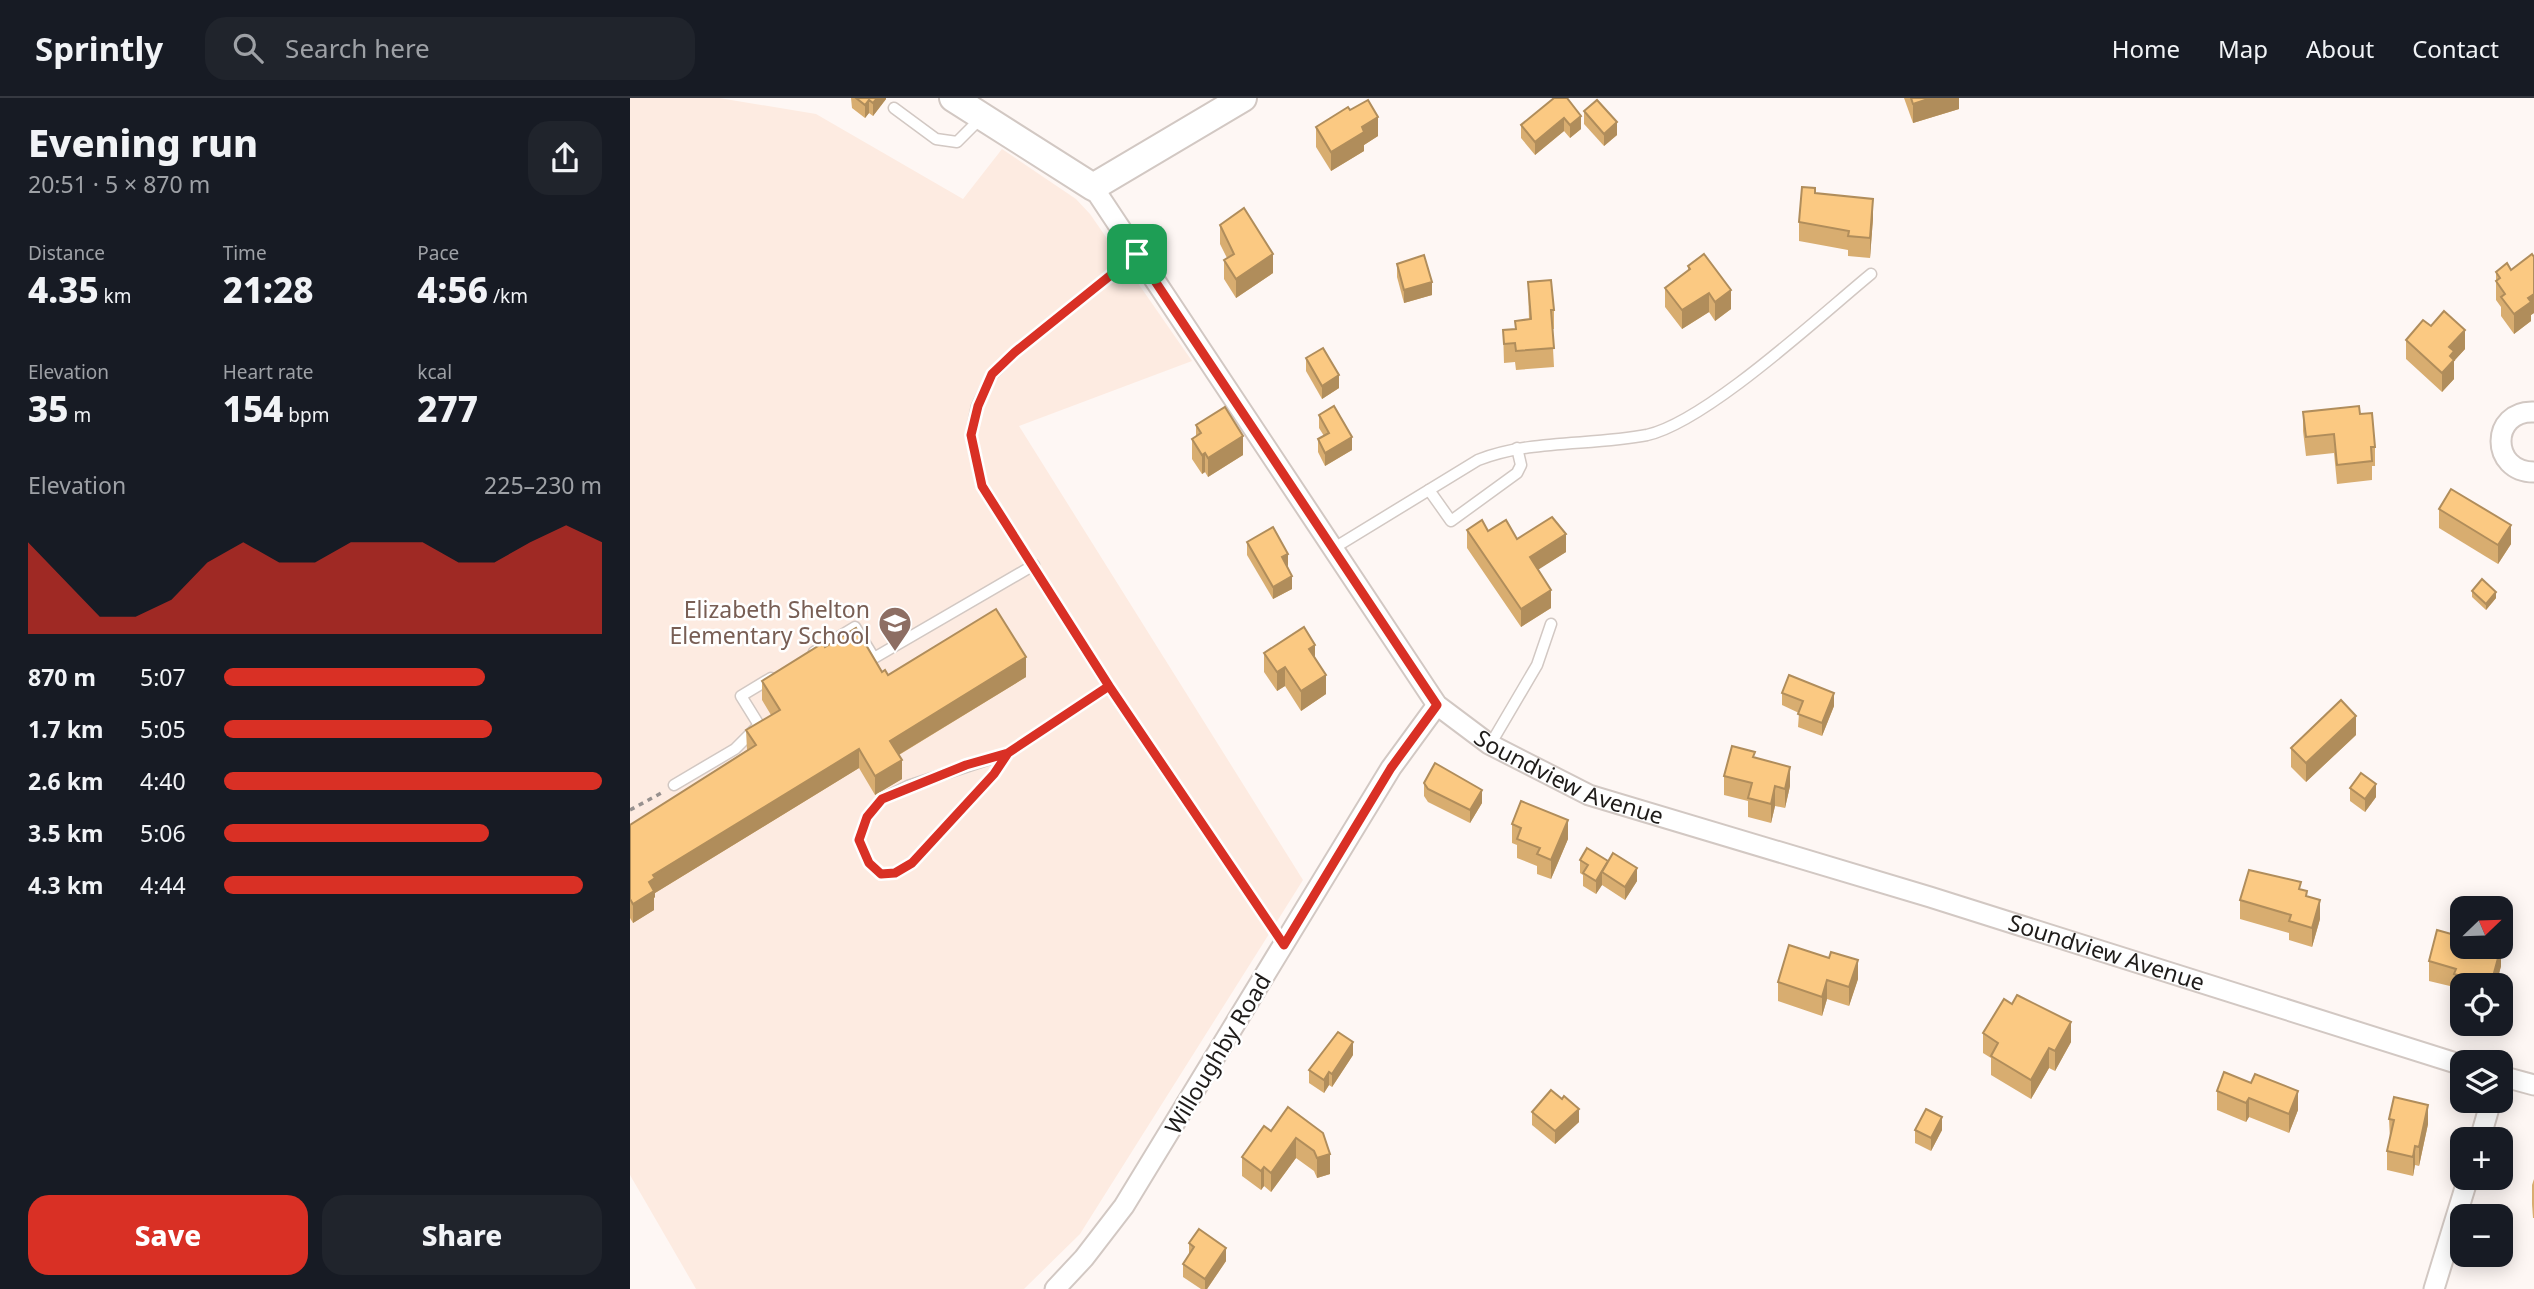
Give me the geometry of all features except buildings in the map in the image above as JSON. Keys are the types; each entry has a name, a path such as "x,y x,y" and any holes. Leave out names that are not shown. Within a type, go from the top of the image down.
{"main road":[{"name":"Soundview Avenue","path":"953,98 1093,187"},
{"path":"1093,187 1243,98"}],"street":[{"name":"Soundview Avenue","path":"1093,187 1437,705 1490,745 1589,795 1930,897 2450,1061"},
{"path":"2534,412 2511,418 2500,439 2501,452 2508,463 2520,471 2534,472"},
{"name":"Willoughby Road","path":"1055,1289 1084,1258 1124,1206 1391,768 1437,705"},
{"path":"2513,1079 2534,1085"},
{"path":"2434,1289 2464,1190"}],"lane":[{"path":"894,108 936,139 957,142 983,116"},
{"path":"1137,254 1015,352 992,374 978,406 971,435 982,486 1109,686 1284,945"},
{"path":"1334,548 1478,460 1503,450 1648,435 1676,424 1714,400 1871,274"},
{"path":"1429,490 1451,521 1517,472 1521,465 1517,449"},
{"path":"798,662 855,627 874,658 1034,565"},
{"path":"1490,745 1536,665 1551,624"},
{"path":"674,785 735,749 758,725 741,696 776,676"},
{"path":"1008,753 994,774 912,863 895,873 881,874 869,863 859,840 867,817 882,799 920,782 1008,753 1109,686"}],"path":[{"path":"630,810 674,785"}],"shaded area":[{"name":"Elizabeth Shelton Elementary School","path":"630,98 719,98 816,114 963,199 1002,149 1076,199 1090,214 1192,361 1019,426 1303,880 1080,1234 1024,1289 696,1289 630,1175"}],"place":[{"name":"Elizabeth Shelton Elementary School","path":"895,653"}],"route":[{"path":"1137,254 1015,352 992,374 978,406 971,435 982,486 1109,686 1008,753 908,786 882,799 867,817 859,840 869,863 881,874 895,873 912,863 994,774 1008,753 1058,719 1109,686 1284,945 1391,768 1418,727 1437,705 1242,408 1137,254"}]}
